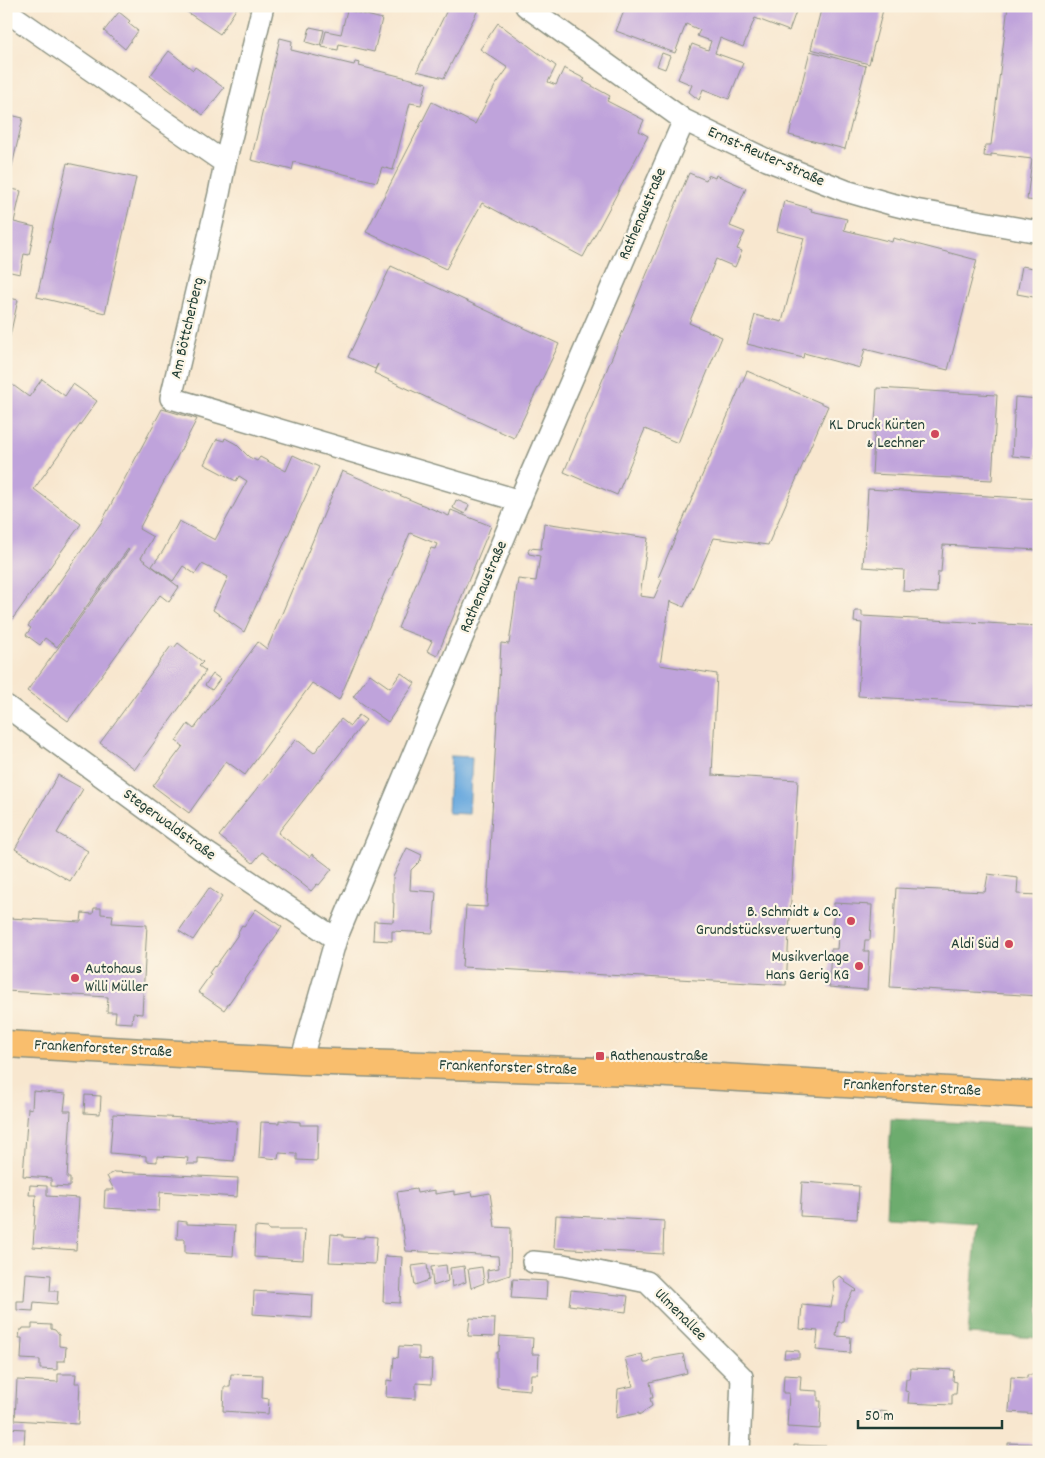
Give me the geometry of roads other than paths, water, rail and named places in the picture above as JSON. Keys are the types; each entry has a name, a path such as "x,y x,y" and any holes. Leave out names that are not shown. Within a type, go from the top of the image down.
{"main road":[{"name":"Frankenforster Straße","path":"6,1044 301,1060 633,1072 1039,1095"}],"street":[{"path":"6,11 225,163 263,6"},
{"name":"Ernst-Reuter-Straße","path":"526,6 684,120 776,164 846,191 915,210 1039,232"},
{"name":"Rathenaustraße","path":"301,1060 336,939 520,501 684,120"},
{"name":"Am Böttcherberg","path":"225,163 171,398 520,501"},
{"name":"Stegerwaldstraße","path":"6,706 201,849 336,939"},
{"name":"Ulmenallee","path":"533,1262 563,1265 648,1282 742,1377 739,1452"}],"water":[{"path":"451,756 472,757 469,814 448,813"}],"place":[{"name":"KL Druck Kürten & Lechner","path":"935,434"},
{"name":"B. Schmidt & Co. Grundstücksverwertung","path":"851,921"},
{"name":"Aldi Süd","path":"1009,944"},
{"name":"Musikverlage Hans Gerig KG","path":"859,966"},
{"name":"Autohaus Willi Müller","path":"75,978"},
{"name":"Rathenaustraße","path":"600,1056"}]}
